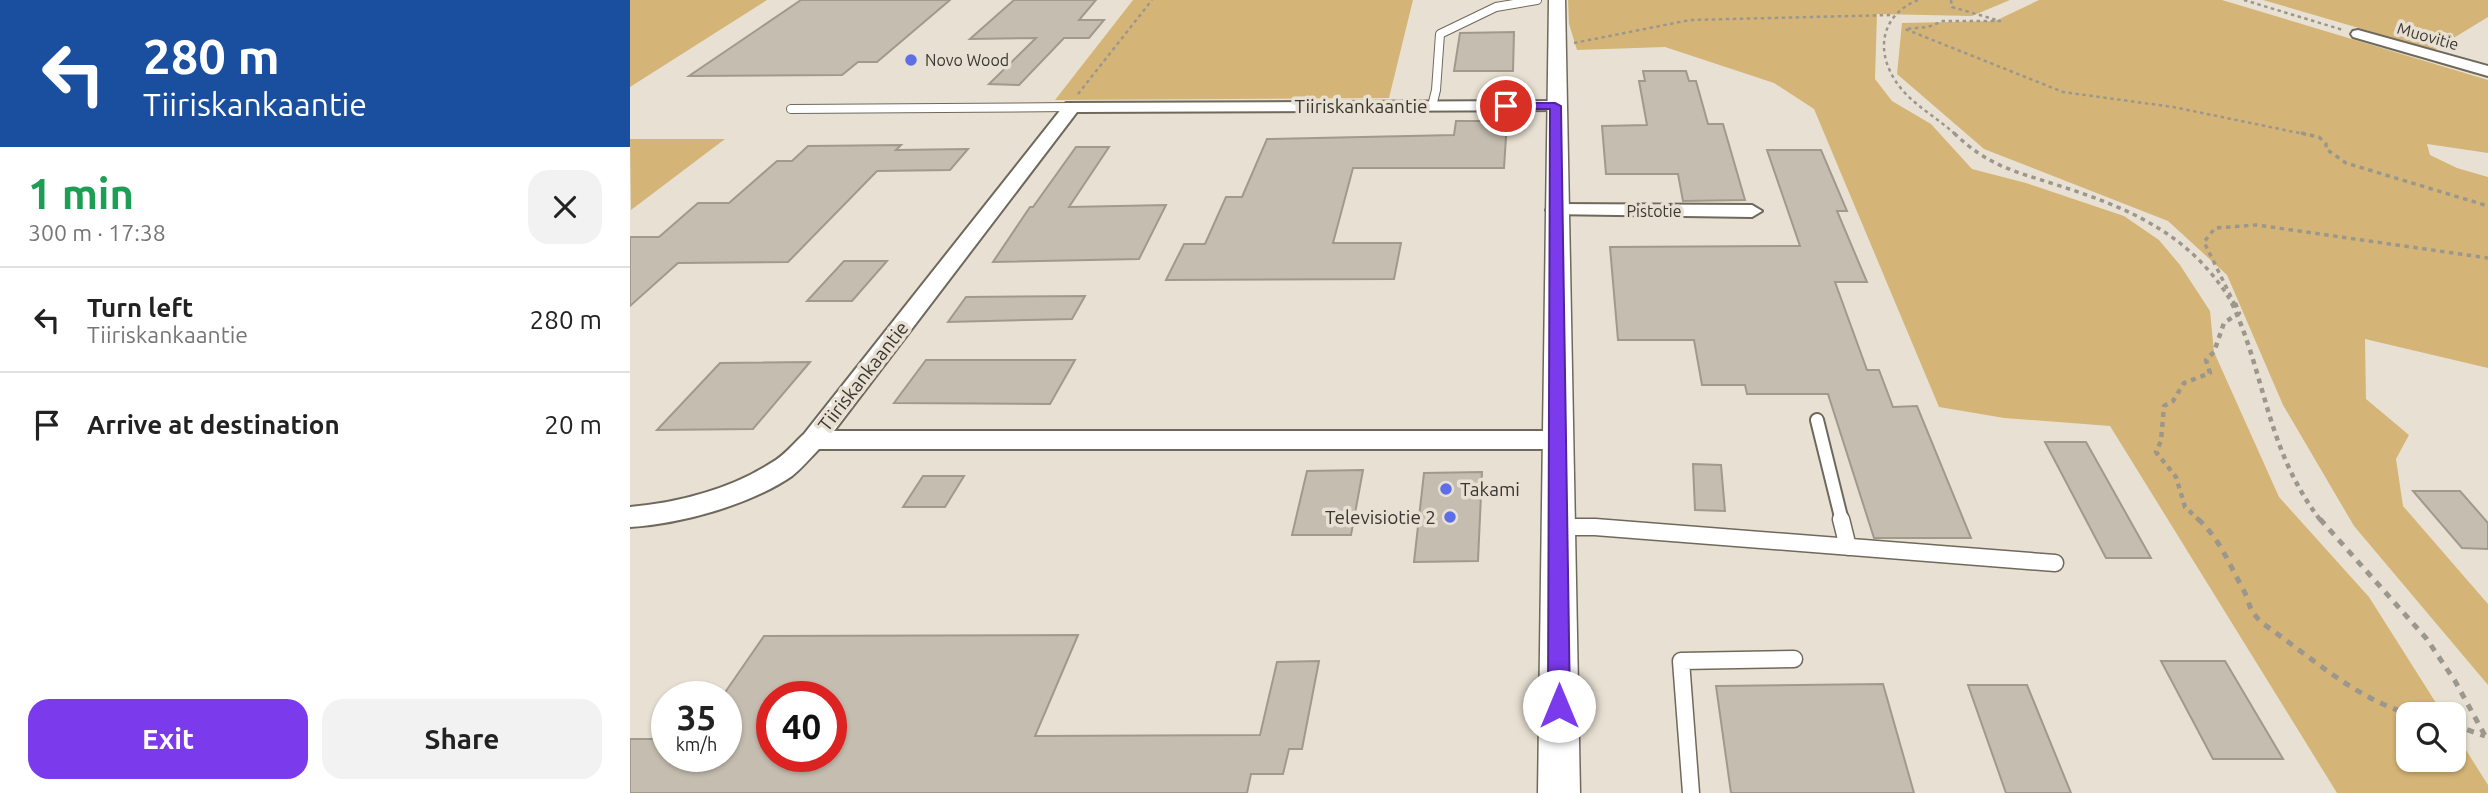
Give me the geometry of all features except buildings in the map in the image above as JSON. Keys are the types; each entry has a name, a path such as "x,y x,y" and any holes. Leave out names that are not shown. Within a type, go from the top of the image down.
{"street":[{"path":"1557,0 1555,106 1559,793"},
{"name":"Muovitie","path":"2358,34 2488,71"},
{"name":"Tiiriskankaantie","path":"813,440 1072,107 1555,106"},
{"name":"Pistotie","path":"1556,210 1752,211"},
{"name":"Tiiriskankaantie","path":"813,440 1557,440"},
{"path":"630,517 678,510 736,491 781,470 813,440"}],"lane":[{"path":"1432,106 1436,90 1440,34 1496,7 1537,0"},
{"path":"791,108 1072,107"},
{"path":"1817,420 1848,547"},
{"path":"1558,527 2055,563"},
{"path":"1692,793 1681,661 1794,659"}],"path":[{"path":"1072,107 1086,83 1152,0"},
{"path":"1556,45 1589,41 1690,20 1892,15 1918,0"},
{"path":"1951,0 1952,7 1962,12 1990,16 2000,21 1943,21 1928,27 1905,29 2063,92 2073,91 2110,100 2173,107 2319,137 2326,144 2326,149 2346,163 2488,206"},
{"path":"2244,0 2358,34"},
{"path":"1892,15 1885,39 1887,61 1896,81 1906,94 1943,123 1975,155 1995,165 2142,218 2185,247 2207,268 2232,302 2274,430 2297,487 2325,524 2416,627 2451,675 2487,739"},
{"path":"2396,711 2362,693 2262,623 2250,611 2245,592 2233,573 2221,544 2185,507 2176,477 2156,452 2161,442 2164,406 2173,401 2184,383 2210,373 2206,360 2214,352 2224,323 2239,313 2204,242 2215,228 2242,224 2488,258"},
{"path":"2207,268 2211,260"},
{"path":"2466,730 2487,739"}],"shaded area":[{"path":"630,0 767,0 630,87"},
{"path":"1133,0 1413,0 1389,98 1055,100"},
{"path":"1568,0 2010,0 1972,16 1877,14 1875,79 1892,101 1931,124 1972,169 2026,183 2124,216 2159,240 2180,265 2210,311 2214,352 2279,497 2369,597 2435,702 2396,702 2396,772 2466,772 2466,750 2488,785 2488,793 2337,793 2110,426 2004,418 1939,407 1814,109 1774,83 1665,47 1577,50 1569,24"},
{"path":"2039,0 2222,0 2488,80 2488,153 2427,144 2430,155 2457,168 2488,177 2488,368 2365,339 2366,399 2409,435 2396,459 2403,506 2488,604 2488,685 2354,526 2283,405 2227,275 2168,221 1984,149 1897,74 1902,23 1995,21"},
{"path":"2263,0 2488,0 2488,17 2434,50"},
{"path":"630,139 725,139 631,210"}],"place":[{"name":"Novo Wood","path":"911,60"},
{"name":"Takami","path":"1446,489"},
{"name":"Televisiotie 2","path":"1450,517"}],"route":[{"path":"1506,106 1555,106 1559,706"}]}
